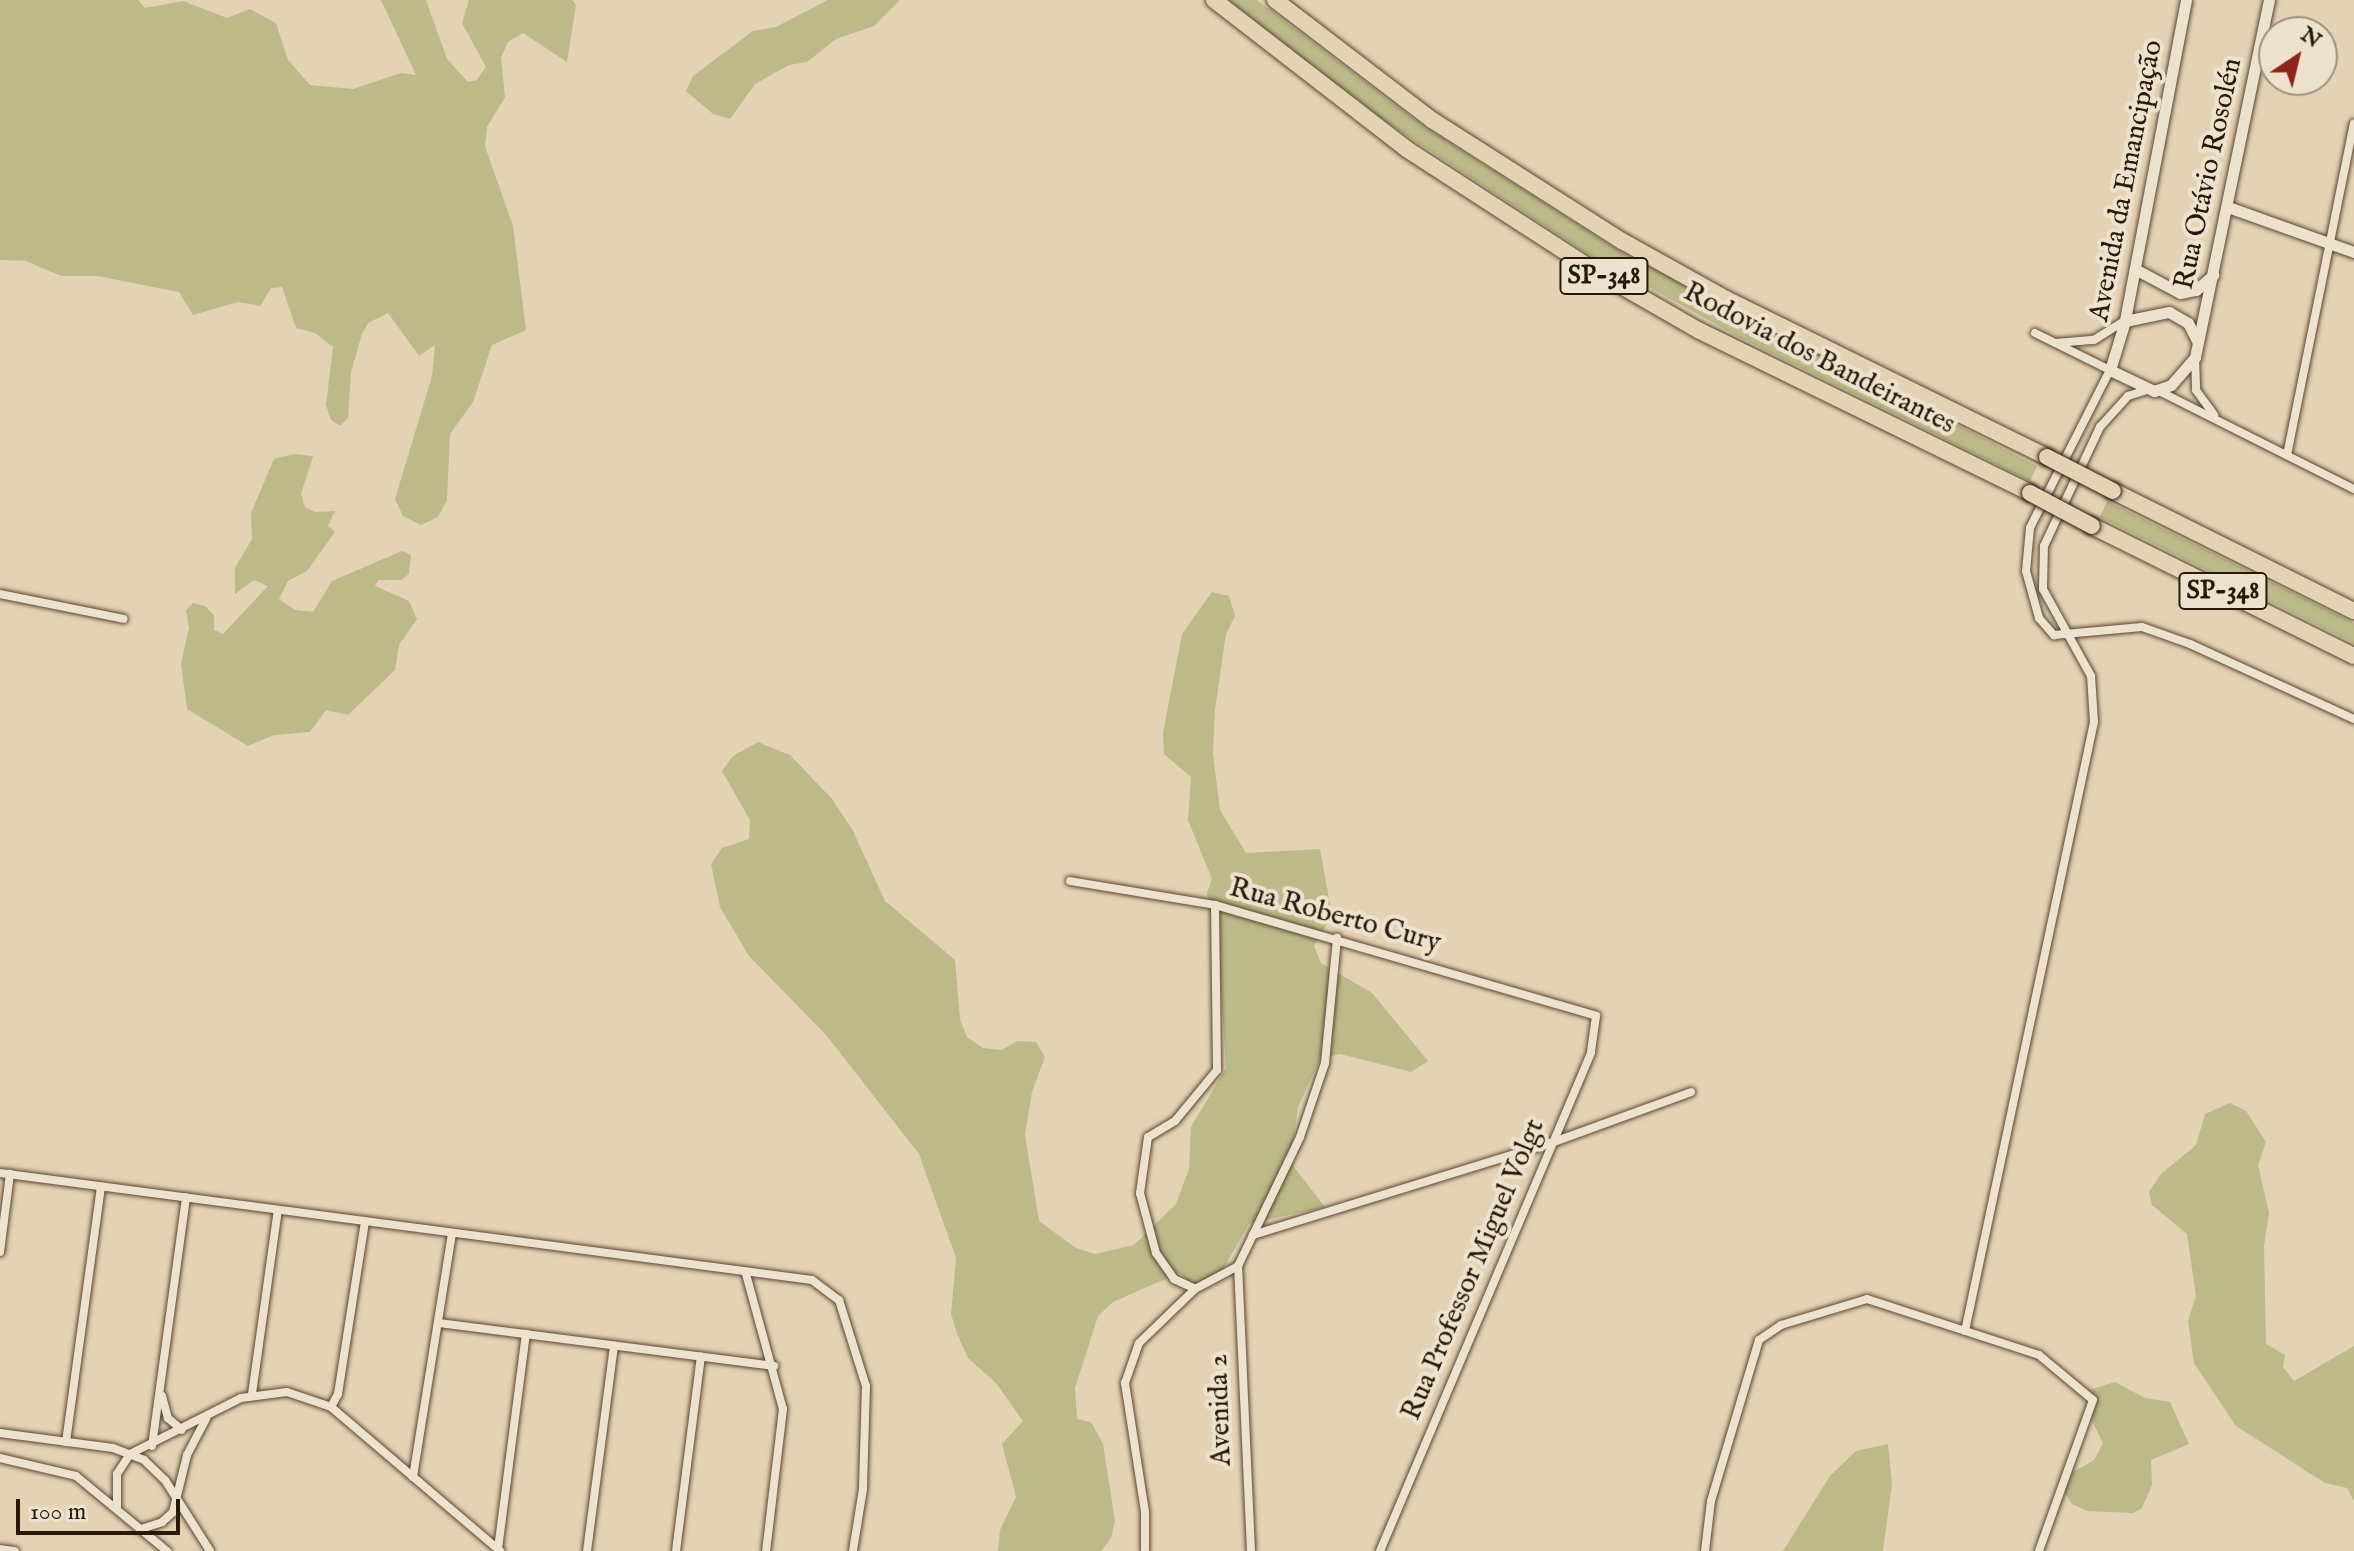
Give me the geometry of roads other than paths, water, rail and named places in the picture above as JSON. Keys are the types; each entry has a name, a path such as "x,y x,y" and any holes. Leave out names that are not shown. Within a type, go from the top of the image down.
{"highway":[{"name":"Rodovia dos Bandeirantes","path":"1214,0 1408,150 1592,269 1698,330 2354,656"},
{"name":"Rodovia dos Bandeirantes","path":"1275,0 1432,120 1622,241 1753,312 2354,611"}],"street":[{"name":"Avenida da Emancipação","path":"2110,370 2125,321 2186,0"},
{"name":"Rua Otávio Rosolén","path":"2195,357 2269,0"},
{"path":"2287,455 2354,124"},
{"path":"2228,207 2354,252"},
{"path":"2135,269 2180,293 2196,290 2213,275"},
{"path":"2052,342 2094,340 2125,321 2169,312 2188,323 2197,341"},
{"path":"2035,333 2146,390 2159,391 2354,489"},
{"path":"2195,357 2201,402 2221,422"},
{"path":"2159,391 2179,378 2195,357"},
{"path":"2110,370 2028,539 2026,571 2034,607 2054,635 2142,627 2354,719"},
{"path":"1965,1331 2094,722 2091,676 2043,589 2041,560 2048,531 2100,427 2120,403 2146,390"},
{"path":"0,594 124,619"},
{"name":"Rua Roberto Cury","path":"1070,881 1215,905 1585,1009"},
{"path":"1195,1289 1174,1279 1156,1253 1140,1193 1148,1137 1175,1121 1217,1070 1215,905"},
{"path":"1145,1551 1145,1512 1125,1383 1139,1343 1195,1289 1238,1266 1300,1137 1325,1063 1337,938"},
{"name":"Rua Professor Miguel Volgt","path":"1380,1551 1598,1030 1596,1016 1585,1009"},
{"path":"1253,1235 1551,1143 1691,1092"},
{"path":"0,1173 746,1274 812,1280 839,1300 868,1401 853,1551"},
{"path":"0,1252 10,1174"},
{"path":"66,1442 101,1186"},
{"path":"152,1446 162,1396 186,1197"},
{"path":"252,1394 278,1210"},
{"path":"331,1407 338,1394 365,1221"},
{"path":"413,1477 452,1233"},
{"name":"Avenida 2","path":"1238,1266 1251,1551"},
{"path":"746,1274 774,1366 783,1422 766,1551"},
{"path":"1705,1551 1711,1501 1759,1340 1781,1325 1867,1299 2039,1355 2093,1400 2039,1551"},
{"path":"439,1323 774,1366"},
{"path":"499,1550 526,1334"},
{"path":"587,1551 614,1346"},
{"path":"676,1551 701,1357"},
{"path":"117,1506 117,1474 130,1454 152,1446 252,1394 299,1393 331,1407 499,1550"},
{"path":"162,1396 168,1418 182,1430"},
{"path":"141,1529 162,1522 176,1505 187,1455 206,1419"},
{"path":"0,1433 130,1454 159,1473 176,1505 210,1551"},
{"path":"0,1458 62,1470 117,1506 167,1551"},
{"path":"0,1549 15,1551"}]}
